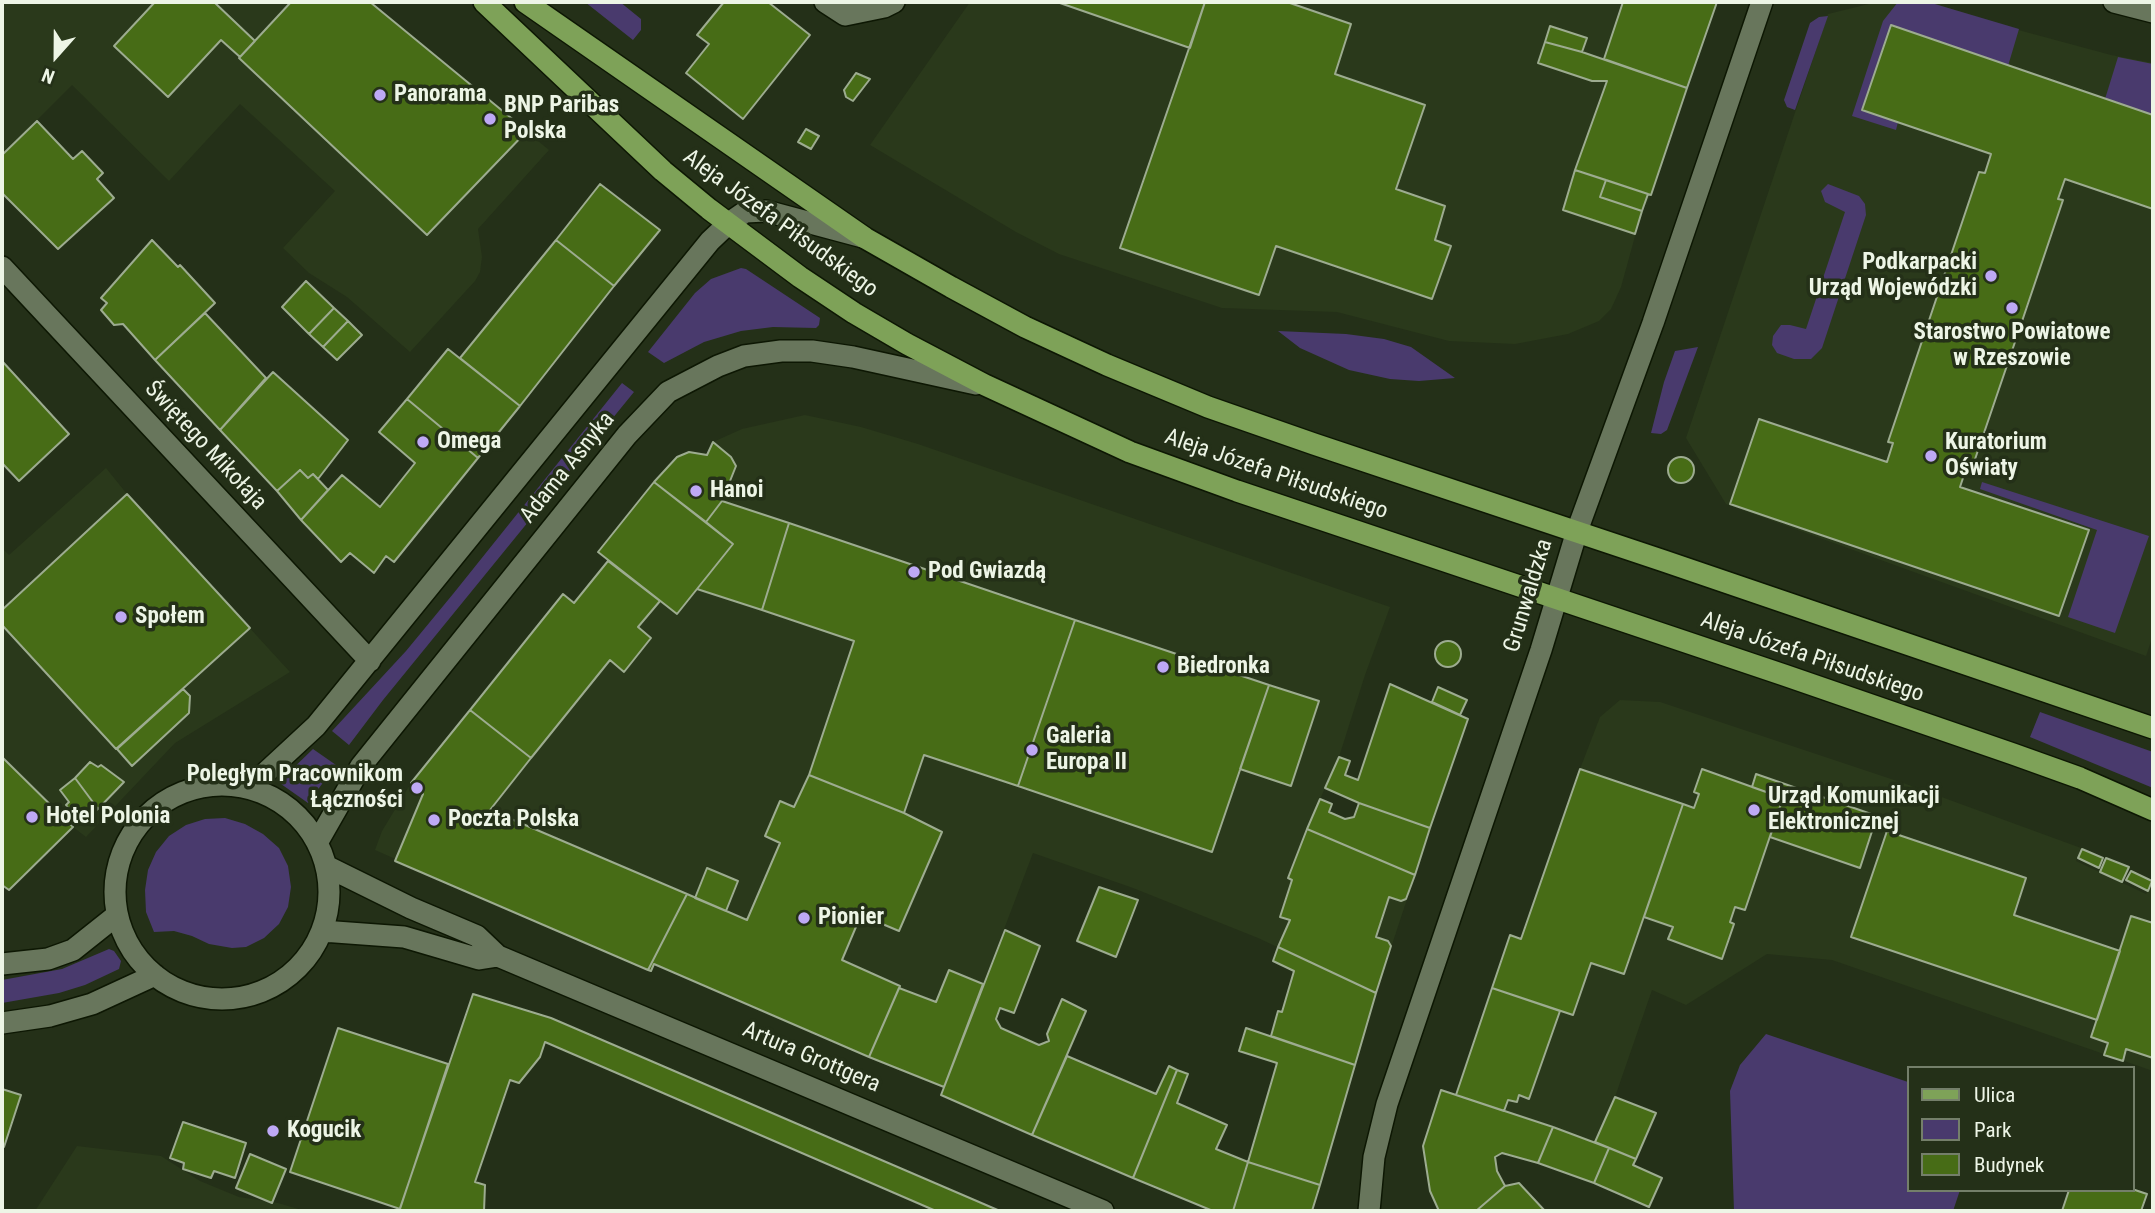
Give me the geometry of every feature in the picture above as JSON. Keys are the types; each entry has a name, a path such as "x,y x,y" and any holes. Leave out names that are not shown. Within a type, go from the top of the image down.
{"main road":[{"name":"Aleja Józefa Piłsudskiego","path":"484,2 663,172 729,223 800,277 854,313 985,386 1154,461 2069,774 2153,810"},
{"name":"Aleja Józefa Piłsudskiego","path":"525,2 865,238 1026,327 1107,365 1195,402 1314,444 2153,728"}],"street":[{"path":"825,2 845,15 884,7 894,2"},
{"name":"Grunwaldzka","path":"1369,1211 1374,1157 1387,1104 1541,650 1577,531 1653,323 1762,2"},
{"path":"2114,2 2153,12"},
{"name":"Adama Asnyka","path":"248,788 316,726 710,241 729,223 745,212 766,211 865,238"},
{"name":"Świętego Mikołaja","path":"2,267 370,661"},
{"name":"Adama Asnyka","path":"317,844 361,766 627,435 668,392 744,356 781,351 812,351 853,357 985,386"},
{"path":"214,784 248,788 268,794 292,810 309,828 317,844 326,866 330,900 322,931 314,948 298,968 278,984 256,994 232,999 208,999 162,982 143,966 129,947 117,915 113,894 117,867 126,841 142,819 163,801 188,789 214,784"},
{"name":"Artura Grottgera","path":"326,866 411,908 477,936 498,956 1103,1211"},
{"path":"2,964 48,959 73,950 117,915"},
{"name":"Artura Grottgera","path":"322,931 404,936 479,960 498,956"},
{"path":"2,1023 51,1016 92,1004 155,975"}],"shaded area":[{"path":"2,2 370,2 549,150 478,229 482,257 480,272 475,281 410,352 347,297 309,273 283,248 335,191 240,104 169,181 72,85 2,155"},
{"path":"970,2 1717,2 1651,195 1642,211 1621,287 1611,309 1599,321 1568,334 1515,344 1449,341 1337,312 1222,308 1059,254 1016,232 870,145"},
{"path":"1877,2 1930,2 2011,28 2111,55 2153,63 2153,635 2146,656 1726,504 1686,438 1828,14"},
{"path":"805,415 861,427 918,444 1390,607 1339,757 1307,828 1415,875 1376,993 1258,938 1133,888 1033,853 944,1087 654,964 648,970 375,850 382,831 411,783 563,594 574,602 608,561 677,614 733,544 654,482 670,463 689,452 707,454 713,442 742,429"},
{"path":"106,468 290,672 175,743 86,837 73,827 9,890 2,885 2,548 9,555"},
{"path":"1620,700 1660,702 1906,784 2081,848 2076,861 2146,894 2153,883 2153,1071 1832,960 1767,954 1686,1005 1652,990 1615,1097 1595,1142 1456,1095 1510,935 1521,939 1600,717"},
{"path":"77,1146 161,1156 200,1181 239,1197 278,1203 305,1211 35,1211"}],"green space":[{"path":"585,2 620,2 641,19 641,30 633,40"},
{"path":"1898,2 1928,2 2019,29 2008,66 1891,26 1862,109 1898,122 1896,130 1852,116 1883,21"},
{"path":"1828,16 1795,110 1787,107 1784,100 1810,23 1819,17"},
{"path":"2118,57 2153,64 2153,115 2105,99"},
{"path":"1828,184 1859,196 1865,204 1866,215 1822,348 1811,359 1794,359 1777,353 1772,345 1773,336 1781,325 1806,329 1845,212 1825,202 1821,191"},
{"path":"741,268 820,318 819,325 816,328 773,327 741,331 704,342 664,363 648,352 695,293 711,279"},
{"path":"1278,331 1346,334 1384,339 1411,347 1455,378 1419,381 1390,379 1349,370 1300,348"},
{"path":"1698,347 1667,430 1661,434 1651,433 1675,351"},
{"path":"622,383 634,392 349,745 332,731 406,651"},
{"path":"1982,482 2149,536 2115,633 2068,617 2097,530 1980,489"},
{"path":"2040,712 2153,752 2153,788 2030,737"},
{"path":"313,749 336,765 308,803 281,784 284,777"},
{"path":"225,818 245,824 263,834 279,848 288,866 291,887 288,907 279,924 264,938 246,947 232,948 209,944 174,931 154,932 146,912 145,890 148,870 156,852 169,836 186,825 205,819"},
{"path":"109,949 114,951 121,961 119,969 85,985 59,993 2,1003 2,980 62,969"},
{"path":"1766,1034 1906,1081 1906,1192 1959,1192 1953,1211 1734,1211 1730,1091 1740,1065"}],"building":[{"path":"155,2 214,2 255,41 240,57 221,40 168,97 114,46"},
{"name":"Panorama","path":"291,2 370,2 527,131 427,235 239,58"},
{"path":"724,2 768,2 810,35 743,119 686,73 709,44 697,35"},
{"path":"1057,2 1205,2 1190,48"},
{"path":"1205,2 1287,2 1351,24 1335,74 1425,105 1396,189 1445,206 1435,240 1451,246 1432,299 1276,246 1259,295 1120,248"},
{"path":"1623,2 1717,2 1687,88 1604,59"},
{"name":"Podkarpacki Urząd Wojewódzki","path":"1891,25 2153,115 2153,209 2065,179 2058,199 2063,200 2015,342 1971,471 1966,469 1960,487 2089,530 2059,616 1730,504 1759,419 1887,462 1893,443 1888,442 1979,172 1985,173 1991,154 1862,110"},
{"path":"1550,26 1587,38 1582,52 1545,42"},
{"path":"1545,42 1687,88 1651,195 1575,170 1607,81 1592,81 1538,63"},
{"path":"856,73 870,79 853,101 846,97 844,90"},
{"path":"37,121 73,159 82,151 103,173 97,179 114,198 58,249 2,193 2,155"},
{"path":"806,129 819,136 811,149 798,142"},
{"path":"1575,170 1606,180 1600,197 1642,211 1635,234 1563,210"},
{"path":"1606,180 1648,194 1642,211 1600,197"},
{"path":"600,184 660,230 614,286 556,240"},
{"path":"152,240 178,267 180,265 215,303 155,360 123,324 114,325 101,310 107,303 101,298"},
{"path":"556,240 614,286 520,406 460,358"},
{"path":"306,281 334,308 309,334 282,307"},
{"path":"334,308 348,321 323,347 309,334"},
{"path":"205,313 266,378 220,430 155,360"},
{"path":"348,321 362,335 337,360 323,347"},
{"path":"448,349 520,406 478,458 407,399"},
{"path":"2,361 69,434 19,481 2,463"},
{"path":"273,372 348,440 318,479 313,474 308,478 300,470 277,491 220,430"},
{"path":"407,399 478,458 394,562 386,556 374,573 350,553 341,562 301,520 342,475 380,507 415,463 379,432"},
{"name":"Hanoi","path":"713,442 731,457 736,466 722,501 706,522 654,482 677,457 689,452 707,455"},
{"path":"1681,457 1690,461 1694,470 1690,479 1681,483 1672,479 1668,470 1672,461"},
{"path":"300,470 308,478 313,474 328,490 301,520 277,491"},
{"path":"654,482 733,544 677,614 598,552"},
{"name":"Społem","path":"127,494 250,628 116,749 2,625 2,610"},
{"path":"722,501 789,523 762,610 697,589 733,544 706,522"},
{"path":"789,523 1075,620 1018,786 924,755 904,813 809,775 854,641 762,610"},
{"path":"608,561 660,601 638,627 651,638 624,672 610,660 531,758 470,710 563,594 574,603"},
{"path":"1075,620 1269,685 1212,852 1018,786"},
{"path":"1448,641 1458,644 1461,654 1458,664 1448,667 1438,664 1435,654 1438,644"},
{"path":"1390,684 1468,719 1430,828 1325,788 1339,757 1350,761 1345,775 1358,780"},
{"path":"1269,685 1319,701 1291,786 1240,769"},
{"path":"1438,687 1467,700 1460,715 1432,702"},
{"path":"183,689 190,696 189,713 132,766 117,749"},
{"path":"470,710 531,758 490,810 687,894 648,970 395,861 423,794 411,783"},
{"name":"Hotel Polonia","path":"3,758 73,827 9,890 2,885"},
{"path":"90,762 98,767 101,765 124,782 98,809 75,778"},
{"path":"1580,769 1683,804 1624,974 1591,963 1573,1015 1492,988 1510,935 1521,939"},
{"path":"1702,769 1783,798 1745,910 1735,907 1730,922 1734,924 1722,959 1668,939 1673,927 1644,917 1683,804 1694,808 1699,794 1694,792"},
{"path":"1756,774 1877,816 1860,868 1770,837 1783,798 1752,787"},
{"name":"Pionier","path":"809,775 904,813 942,832 899,931 861,915 842,960 900,986 869,1057 654,964 651,971 648,970 687,894 747,920 780,843 765,836 780,801 794,807"},
{"path":"75,778 98,809 79,824 60,790"},
{"path":"1320,799 1332,804 1329,812 1345,819 1354,817 1359,803 1430,828 1415,875 1307,829"},
{"path":"1307,829 1415,875 1406,899 1401,901 1389,897 1376,937 1388,941 1391,946 1376,993 1278,947 1290,920 1280,917 1292,880 1288,878"},
{"path":"1887,831 2026,878 2014,915 2120,951 2097,1020 1851,937"},
{"path":"2082,849 2103,858 2099,868 2078,858"},
{"path":"2106,858 2129,867 2122,882 2100,872"},
{"path":"707,868 738,881 726,911 695,898"},
{"path":"2131,871 2152,881 2148,891 2126,880"},
{"path":"1099,887 1138,900 1116,957 1077,941"},
{"path":"2131,916 2153,923 2153,1058 2126,1049 2123,1061 2104,1055 2108,1043 2091,1037"},
{"path":"1005,930 1040,946 1014,1013 1000,1008 996,1019 1001,1028 1039,1045 1049,1041 1047,1034 1062,999 1086,1011 1032,1135 941,1095"},
{"path":"1278,947 1376,993 1355,1065 1271,1036 1278,1011 1282,1012 1294,971 1273,961"},
{"path":"949,970 983,984 944,1087 869,1057 899,988 936,1002"},
{"path":"1492,988 1560,1011 1529,1099 1519,1095 1517,1102 1508,1100 1504,1111 1456,1095"},
{"path":"473,994 551,1018 1000,1211 936,1211 545,1042 540,1057 519,1083 510,1080 475,1182 485,1185 484,1211 399,1211"},
{"path":"338,1028 448,1064 400,1209 290,1172"},
{"path":"1246,1028 1355,1065 1320,1185 1248,1162 1277,1063 1239,1051"},
{"path":"1067,1056 1156,1094 1169,1066 1177,1070 1133,1178 1032,1135"},
{"path":"1177,1070 1188,1074 1177,1103 1227,1125 1216,1149 1248,1162 1233,1211 1213,1211 1133,1178"},
{"path":"2,1089 21,1095 4,1147 2,1147"},
{"path":"1441,1090 1553,1127 1538,1163 1502,1153 1495,1157 1497,1171 1505,1186 1476,1211 1439,1211 1430,1191 1423,1146"},
{"path":"1615,1097 1656,1113 1636,1159 1595,1142"},
{"path":"183,1122 246,1143 235,1178 214,1171 211,1178 183,1169 184,1163 170,1158"},
{"path":"1553,1127 1609,1148 1594,1183 1538,1163"},
{"path":"1609,1148 1636,1159 1633,1165 1662,1178 1649,1207 1594,1183"},
{"path":"250,1154 286,1169 272,1203 236,1188"},
{"path":"1248,1162 1320,1185 1312,1211 1233,1211"},
{"path":"1519,1183 1545,1211 1476,1211 1505,1186"},
{"path":"2134,1190 2147,1194 2141,1211 2062,1211 2068,1192 2134,1192"}],"place":[{"name":"Panorama","path":"380,95"},
{"name":"BNP Paribas Polska","path":"490,119"},
{"name":"Podkarpacki Urząd Wojewódzki","path":"1991,276"},
{"name":"Starostwo Powiatowe w Rzeszowie","path":"2012,308"},
{"name":"Omega","path":"423,442"},
{"name":"Kuratorium Oświaty","path":"1931,456"},
{"name":"Hanoi","path":"696,491"},
{"name":"Pod Gwiazdą","path":"914,572"},
{"name":"Społem","path":"121,617"},
{"name":"Biedronka","path":"1163,667"},
{"name":"Galeria Europa II","path":"1032,750"},
{"name":"Poległym Pracownikom Łączności","path":"417,788"},
{"name":"Urząd Komunikacji Elektronicznej","path":"1754,810"},
{"name":"Hotel Polonia","path":"32,817"},
{"name":"Poczta Polska","path":"434,820"},
{"name":"Pionier","path":"804,918"},
{"name":"Kogucik","path":"273,1131"}]}
